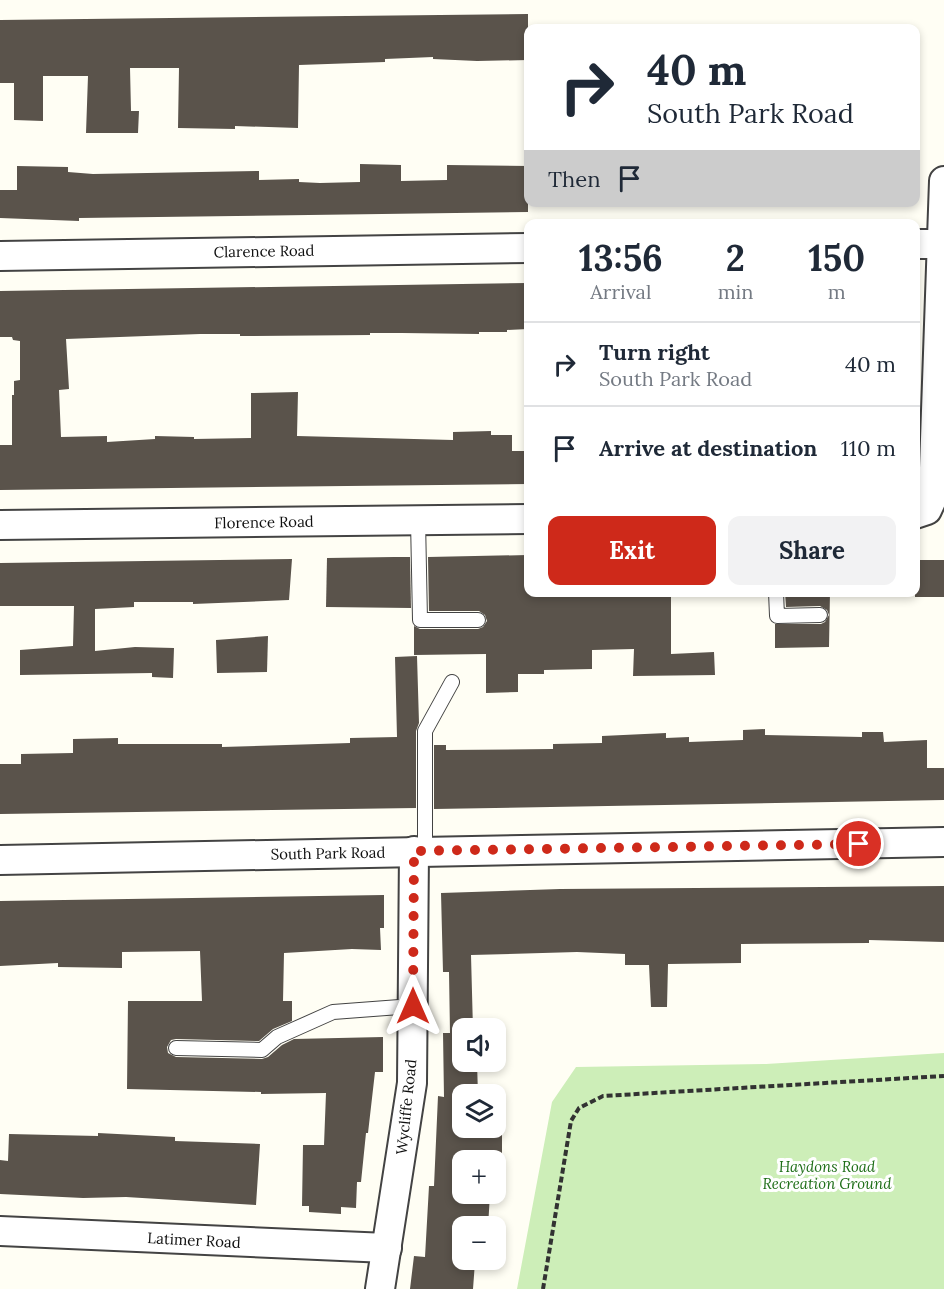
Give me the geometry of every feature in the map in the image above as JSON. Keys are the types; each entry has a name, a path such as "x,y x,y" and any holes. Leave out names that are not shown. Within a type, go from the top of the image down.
{"street":[{"path":"930,506 941,409 928,244 944,182"},
{"name":"Clarence Road","path":"0,256 524,248"},
{"name":"Florence Road","path":"0,525 524,519"},
{"name":"South Park Road","path":"0,860 944,842"},
{"name":"Wycliffe Road","path":"380,1289 412,1083 420,851"},
{"name":"Latimer Road","path":"0,1231 387,1248"}],"lane":[{"path":"418,520 420,621 478,620"},
{"path":"776,597 777,616 820,615"},
{"path":"420,851 425,731 452,682"},
{"path":"176,1048 262,1050 277,1037 333,1012 413,1006"}],"path":[{"path":"543,1289 571,1121 579,1108 603,1096 944,1076"}],"green space":[{"name":"Haydons Road Recreation Ground","path":"944,1053 944,1289 517,1289 552,1102 576,1067 766,1064"}],"building":[{"path":"528,14 528,24 524,24 524,60 477,61 433,59 433,57 385,59 385,62 299,65 298,128 235,126 235,129 178,128 179,68 130,68 131,111 139,111 138,133 86,133 88,76 43,76 43,121 14,120 14,83 0,83 0,20"},
{"path":"360,164 401,165 401,181 447,180 447,165 524,166 524,207 528,207 528,212 79,218 79,221 0,218 0,190 17,190 17,166 68,167 68,172 93,174 259,171 259,180 360,182"},
{"path":"524,283 524,329 507,330 507,332 240,336 240,334 200,334 66,339 69,389 59,390 61,437 107,436 107,442 155,439 155,436 194,437 194,439 251,438 251,393 298,392 297,436 453,440 453,432 491,431 491,435 512,435 512,451 524,451 524,484 0,490 0,445 12,445 12,395 14,395 14,381 20,380 20,341 13,340 12,337 0,337 0,291"},
{"path":"524,555 524,597 671,597 671,654 714,652 715,675 633,676 634,649 592,650 592,669 544,670 544,674 518,674 518,692 486,693 486,654 414,655 414,626 420,629 478,629 483,627 487,621 485,615 479,611 429,611 428,557"},
{"path":"410,557 411,608 326,607 327,558"},
{"path":"292,559 289,600 193,604 193,602 134,602 134,607 95,609 95,651 135,647 174,648 173,678 152,677 152,673 20,675 20,650 73,646 74,606 0,606 0,563"},
{"path":"920,560 944,560 944,597 920,597"},
{"path":"785,597 830,597 829,647 775,648 775,624 821,624 829,615 827,610 820,606 786,607"},
{"path":"268,636 267,672 217,673 216,640"},
{"path":"417,656 419,723 416,731 416,808 0,814 0,764 21,764 21,754 73,753 73,739 118,738 118,744 222,744 222,747 350,743 350,738 397,737 395,657"},
{"path":"765,729 765,735 862,737 862,732 883,732 884,742 927,740 927,768 944,768 944,800 434,809 434,745 446,745 446,750 553,749 553,744 602,743 602,736 666,733 666,738 689,737 689,742 743,740 743,730"},
{"path":"944,886 944,942 869,940 869,943 741,944 741,963 668,964 667,1007 651,1007 649,965 625,965 625,954 577,952 471,955 473,1018 452,1018 452,1072 477,1072 478,1084 452,1084 452,1138 502,1138 502,1150 452,1150 452,1204 489,1204 489,1216 452,1216 452,1270 474,1270 473,1289 410,1289 414,1256 425,1257 429,1186 434,1186 438,1096 444,1097 443,1033 450,1033 449,972 443,972 441,893 560,889"},
{"path":"384,895 384,928 380,928 381,950 352,949 284,953 283,1001 292,1001 292,1021 273,1029 259,1041 176,1039 171,1040 167,1047 168,1053 176,1057 262,1059 294,1039 383,1037 383,1072 375,1072 361,1182 357,1182 356,1208 341,1207 341,1214 309,1212 309,1206 302,1206 303,1145 324,1145 326,1093 261,1094 261,1092 127,1089 128,1001 202,1001 200,951 122,952 122,968 58,967 58,963 0,966 0,901"},
{"path":"98,1133 175,1137 175,1141 260,1144 256,1205 126,1197 83,1198 0,1194 0,1160 8,1161 9,1134 98,1136"}],"route":[{"path":"413,1006 414,851 859,844"}]}
